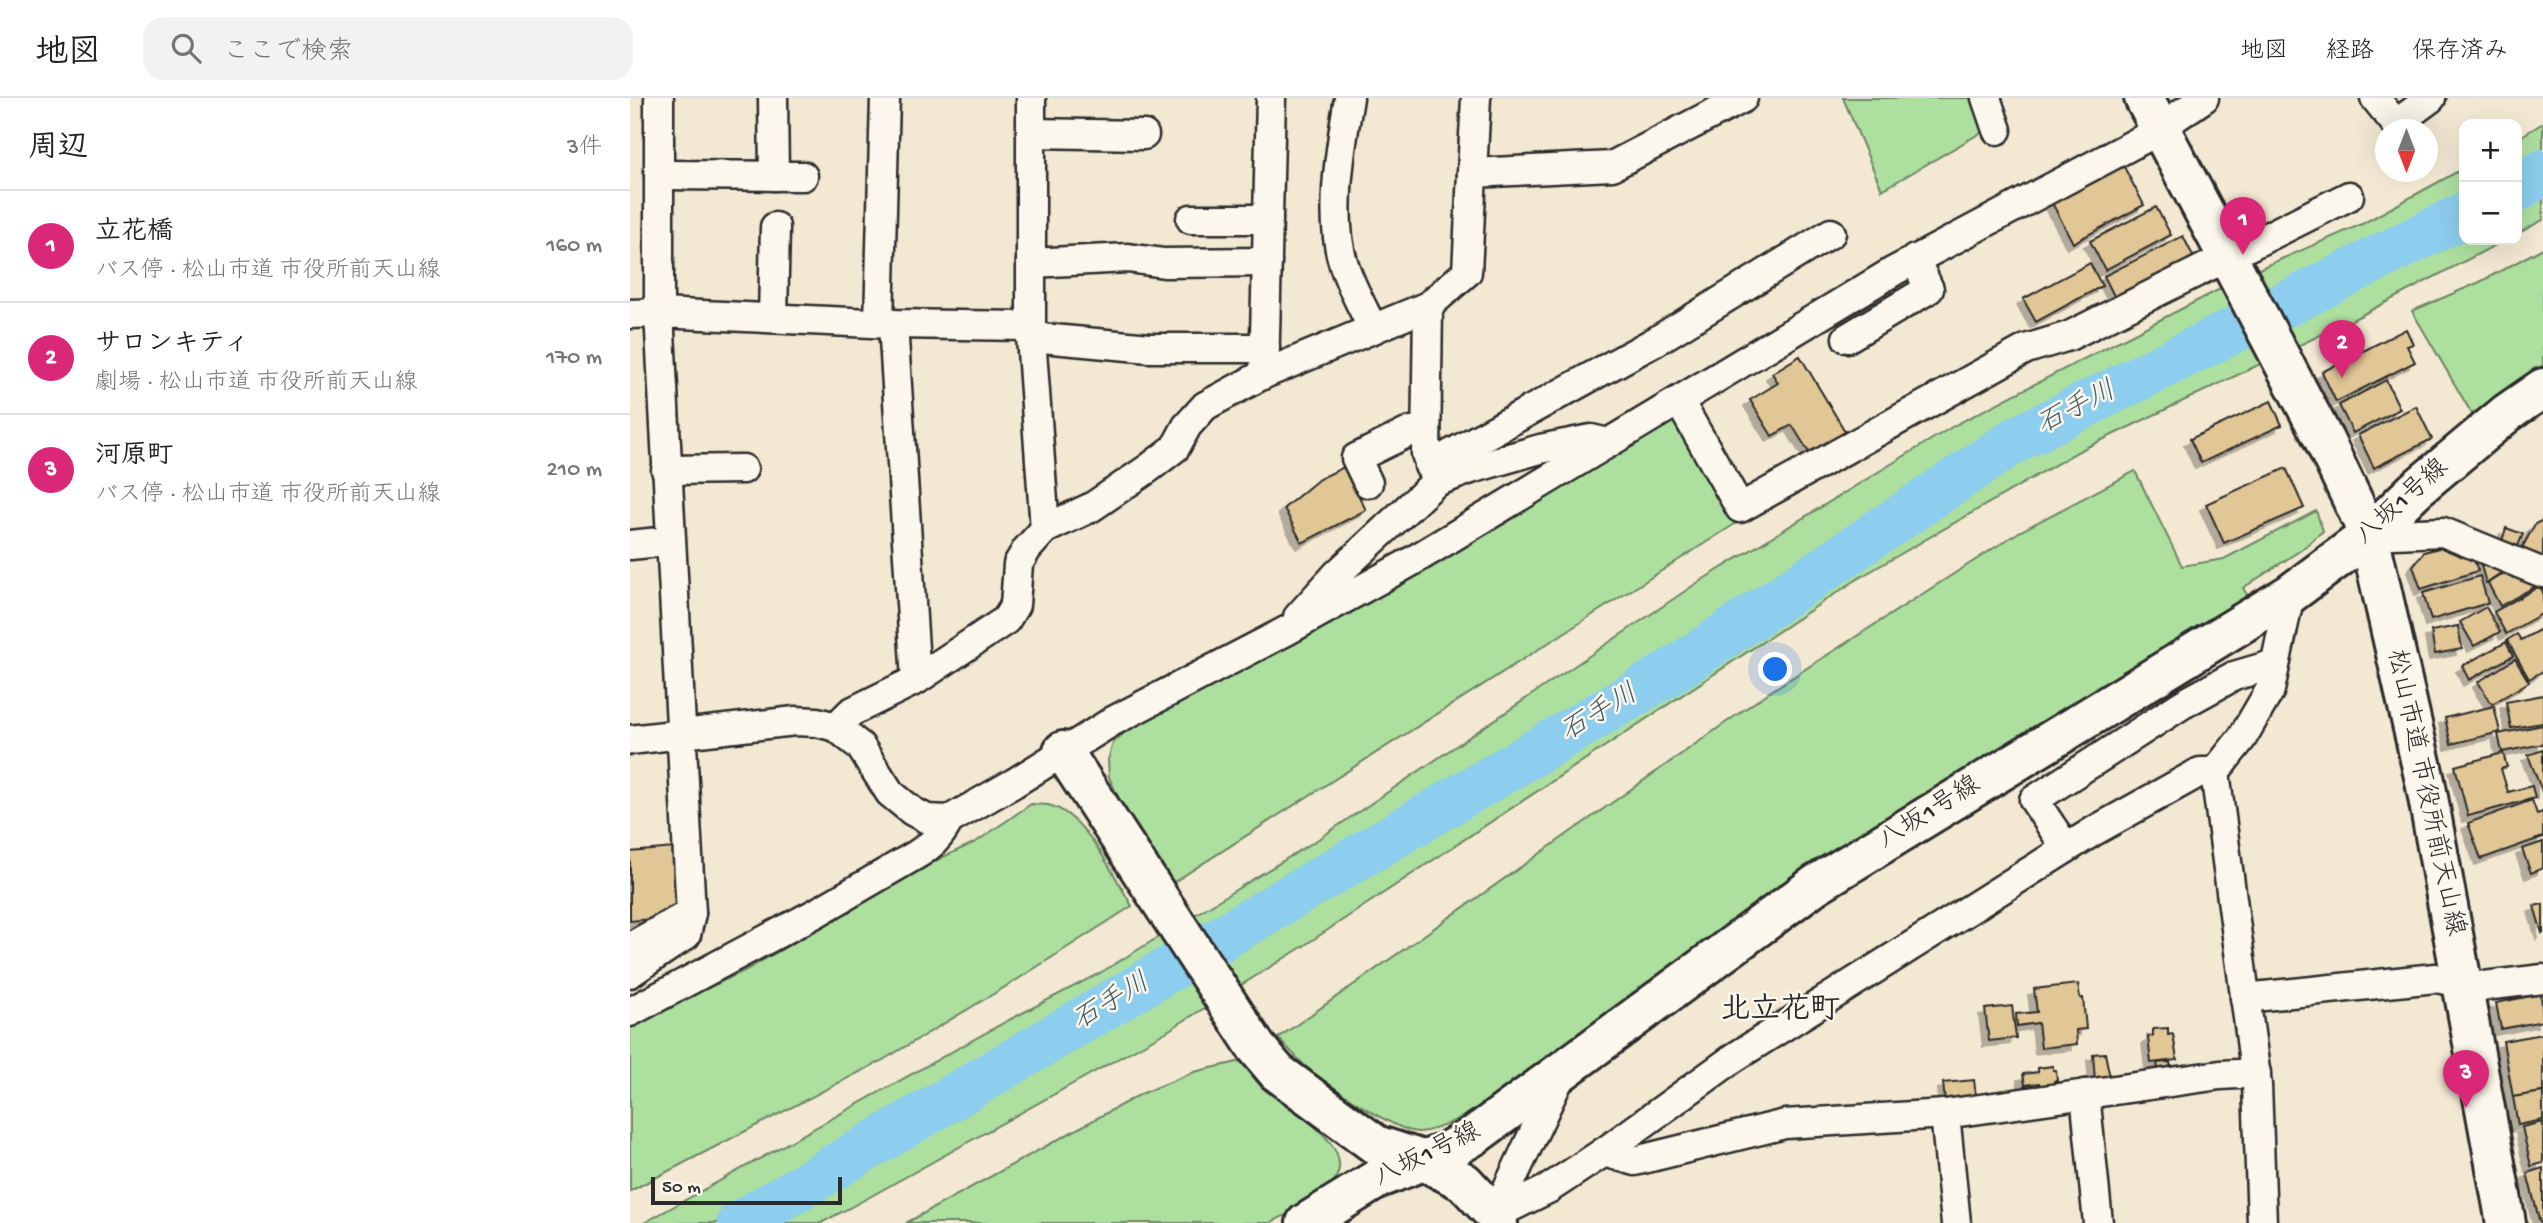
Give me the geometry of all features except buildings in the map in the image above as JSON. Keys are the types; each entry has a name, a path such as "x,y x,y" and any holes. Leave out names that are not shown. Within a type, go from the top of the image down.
{"street":[{"path":"630,973 686,935 691,914 669,541 659,313 659,98"},
{"path":"773,98 774,176"},
{"path":"885,98 886,323 916,680"},
{"path":"1031,98 1031,332 1045,529"},
{"path":"1265,361 1270,98"},
{"path":"1349,98 1340,150 1337,206 1339,238 1343,264 1373,329"},
{"path":"836,727 850,712 916,680 1006,620 1015,605 1018,564 1045,529 1092,507 1149,468 1175,448 1187,426 1205,406 1265,361 1373,329 1428,306 1467,272 1476,98"},
{"path":"1472,173 1612,166 1743,98"},
{"path":"1986,98 1997,130"},
{"path":"2154,108 2204,98"},
{"path":"2375,98 2396,124 2431,98"},
{"path":"630,740 795,721 817,722 836,727 860,746 890,793 912,811 928,819 949,820 1113,721 1409,564 1915,259 2145,138 2154,108"},
{"path":"2154,108 2228,261"},
{"path":"1031,133 1144,135"},
{"path":"659,175 803,177"},
{"path":"1679,401 1740,508 2026,349 2069,336 2228,261 2349,196"},
{"path":"1191,219 1268,219"},
{"path":"773,317 775,228"},
{"path":"1288,630 1311,600 1433,474 1831,233"},
{"path":"1031,263 1128,258 1164,263 1267,262"},
{"path":"1847,338 1929,289 1915,259"},
{"name":"松山市道 市役所前天山線","path":"2228,261 2370,535 2425,781 2506,1223"},
{"path":"1428,306 1426,454 1433,474"},
{"path":"630,314 773,317 1031,332 1265,361"},
{"name":"八坂1号線","path":"1306,1223 1379,1178 1446,1152 1475,1135 1815,885 2290,594 2370,535 2415,490 2507,413 2543,388"},
{"path":"1368,483 1356,458 1411,431 1426,431"},
{"path":"1433,474 1471,469 1540,449 1591,439 1608,443"},
{"path":"666,470 743,469"},
{"path":"2370,535 2443,532 2540,568"},
{"path":"630,545 669,541"},
{"path":"2262,1223 2256,1073 2215,772 2242,738 2270,690 2290,594"},
{"path":"2066,848 2034,800 2183,704 2234,676 2275,664"},
{"path":"1063,751 1256,1047 1277,1072 1376,1145 1422,1160 1464,1182 1497,1219"},
{"path":"1497,1219 1605,1152 1735,1058 2066,848 2200,772 2215,772"},
{"path":"630,1012 816,913 916,855 943,833 949,820"},
{"path":"630,947 691,914"},
{"path":"2245,998 2435,978 2484,986 2543,979"},
{"path":"1497,1219 1562,1073"},
{"path":"1605,1152 1635,1161 1785,1124 1945,1114 2220,1075 2256,1073"},
{"path":"2085,1094 2098,1223"},
{"path":"1945,1114 1956,1223"}],"green space":[{"path":"1843,98 1979,98 1989,128 1882,190"},
{"path":"2543,123 2543,220 2522,231 2522,182 2522,136"},
{"path":"2459,171 2459,245 2495,245 2354,319 2079,451 1859,578 1299,949 1166,1032 821,1223 644,1223 1009,1020 1100,973 1317,840 1697,583 1955,425 2263,267 2362,224"},
{"path":"2543,248 2543,365 2472,414 2412,311 2480,282"},
{"path":"1675,413 1735,524 1169,885 1121,803 1109,777 1108,760 1113,743 1134,724"},
{"path":"2135,471 2182,566 2224,559 2316,511 2323,531 2301,550 2243,588 2249,598 1501,1093 1450,1123 1419,1132 1394,1124 1313,1073 1278,1038 1765,695 2019,532"},
{"path":"1031,804 1048,805 1061,810 1074,820 1097,847 1132,906 1015,981 883,1060 630,1191 630,1025 746,970 943,857 976,842"},
{"path":"1242,1061 1262,1088 1320,1132 1332,1145 1338,1158 1338,1172 1324,1192 1270,1223 906,1223 1141,1094 1194,1072"}],"waterway":[{"name":"石手川","path":"2522,186 2543,172"},
{"name":"石手川","path":"740,1223 1666,675 2017,439 2459,218"}],"place":[{"name":"立花橋","path":"2243,255"},
{"name":"サロンキティ","path":"2342,378"},
{"name":"河原町","path":"2466,1108"}],"district":[{"name":"北立花町","path":"1780,1011"}]}
